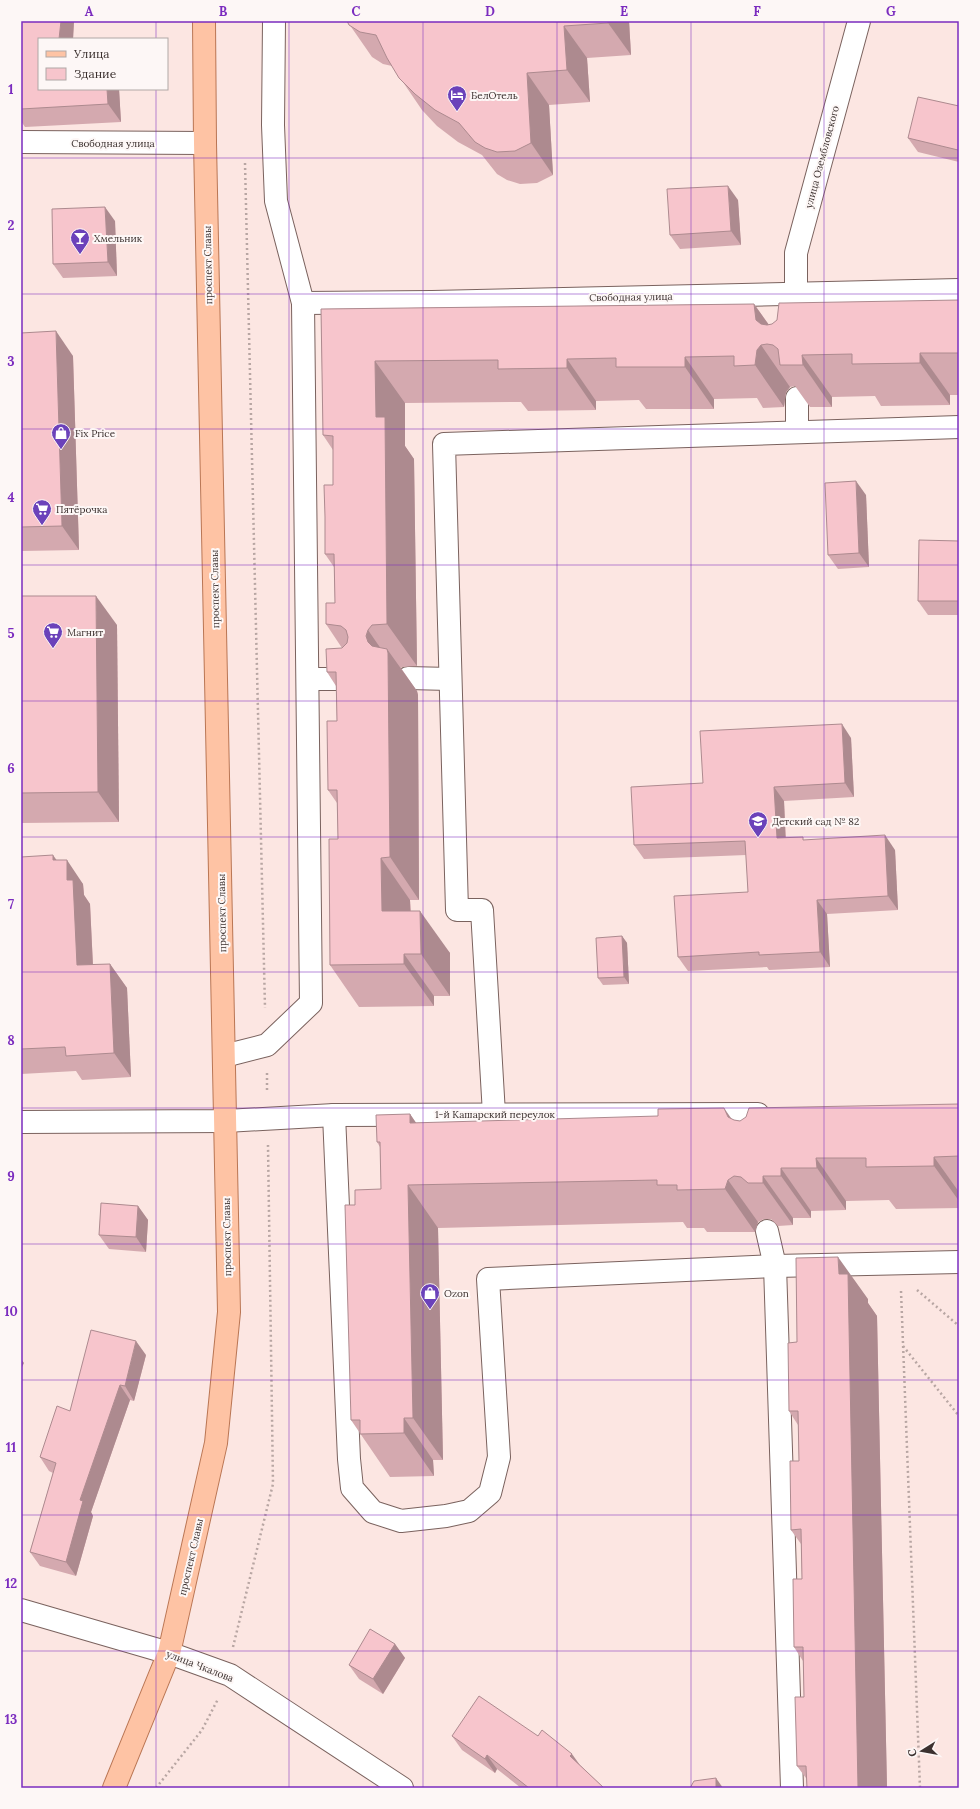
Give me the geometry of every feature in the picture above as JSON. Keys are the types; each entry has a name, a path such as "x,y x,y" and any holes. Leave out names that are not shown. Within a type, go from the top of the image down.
{"main road":[{"name":"проспект Славы","path":"114,1788 169,1653 216,1442 228,1312 226,1121 205,143 204,21"}],"street":[{"path":"224,1056 267,1046 311,1003 303,303 276,201 272,125 274,21"},
{"name":"улица Озембловского","path":"796,324 796,253 859,21"},
{"name":"Свободная улица","path":"21,142 205,143"},
{"name":"Свободная улица","path":"303,303 432,302 959,290"},
{"path":"797,398 797,432"},
{"path":"494,1114 482,910 457,910 444,444 959,427"},
{"path":"408,678 450,679"},
{"path":"308,679 365,679"},
{"name":"1-й Кашарский переулок","path":"21,1122 226,1121 334,1115 758,1114 767,1150"},
{"path":"334,1115 349,1459 352,1488 372,1512 401,1521 446,1516 469,1511 490,1493 499,1457 488,1279 775,1266 900,1270 959,1262"},
{"path":"767,1231 775,1266 792,1788"},
{"name":"улица Чкалова","path":"21,1610 169,1653 230,1675 402,1788"}],"path":[{"path":"245,155 265,1016"},
{"path":"156,1788 202,1730 230,1675 234,1641 273,1484 267,1071"},
{"path":"900,1270 959,1326"},
{"path":"900,1270 920,1788"},
{"path":"903,1346 959,1416"}],"building":[{"path":"21,21 61,21 59,38 38,38 38,90 107,90 108,104 21,109"},
{"path":"347,21 608,21 608,23 564,26 567,70 527,73 531,143 515,151 497,152 485,148 475,142 459,123 435,110 415,94 399,78 376,35 360,32 349,25"},
{"path":"918,97 959,106 958,150 908,138"},
{"path":"728,186 731,231 670,235 667,189"},
{"path":"105,207 108,262 53,264 52,209"},
{"path":"959,300 959,353 920,353 920,363 852,364 852,354 802,355 803,365 780,365 778,349 773,345 767,344 761,345 757,350 755,365 734,366 734,356 685,357 685,367 616,367 616,358 567,359 567,368 498,369 498,360 375,361 376,417 385,417 387,624 372,625 366,636 368,642 372,646 387,649 388,653 390,857 381,858 382,911 420,911 421,954 404,954 404,964 330,965 329,839 338,839 337,790 328,790 327,721 337,721 336,672 327,672 326,649 342,648 347,643 348,637 346,630 341,626 326,624 326,603 335,603 334,554 325,554 324,485 333,485 333,436 323,435 321,309 754,304 756,320 761,324 767,325 772,324 777,320 779,303"},
{"path":"56,331 62,526 21,527 21,333"},
{"path":"856,481 859,553 828,555 825,483"},
{"path":"919,540 959,541 959,601 918,601"},
{"path":"21,596 96,596 98,792 21,793"},
{"path":"842,724 845,783 774,787 777,838 803,837 803,840 885,835 888,896 817,900 820,952 759,955 759,952 678,957 674,896 748,892 745,841 634,845 631,787 703,783 700,731"},
{"path":"53,855 53,860 67,860 67,880 73,880 77,965 110,964 114,1053 66,1056 65,1047 21,1049 21,857"},
{"path":"622,936 624,977 598,978 596,938"},
{"path":"959,1104 959,1156 934,1157 934,1166 866,1167 866,1158 816,1158 817,1168 781,1168 781,1176 763,1176 763,1183 748,1183 741,1177 734,1176 728,1180 725,1189 677,1190 677,1185 657,1185 657,1180 408,1185 413,1418 404,1418 404,1433 360,1434 360,1420 351,1420 345,1205 355,1205 355,1190 381,1189 380,1142 377,1142 376,1115 410,1114 410,1123 658,1116 658,1109 724,1108 728,1117 740,1121 746,1117 749,1108"},
{"path":"101,1203 138,1206 136,1237 99,1235"},
{"path":"838,1257 839,1274 848,1274 858,1788 807,1788 806,1766 797,1766 795,1697 804,1697 803,1647 794,1647 793,1579 802,1579 801,1529 791,1530 790,1461 799,1461 798,1411 789,1411 788,1343 797,1342 796,1258"},
{"path":"91,1330 136,1341 125,1386 120,1385 80,1500 83,1501 66,1562 30,1552 56,1463 40,1457 57,1406 70,1411"},
{"path":"370,1629 395,1644 373,1679 349,1665"},
{"path":"479,1696 538,1736 542,1730 572,1754 570,1756 604,1788 529,1788 487,1755 485,1759 452,1736"},
{"path":"716,1778 716,1788 690,1788 694,1781"}],"place":[{"name":"БелОтель","path":"457,112"},
{"name":"Хмельник","path":"80,255"},
{"name":"Fix Price","path":"61,450"},
{"name":"Пятёрочка","path":"42,526"},
{"name":"Магнит","path":"53,649"},
{"name":"Детский сад № 82","path":"758,838"},
{"name":"Ozon","path":"430,1310"}]}
